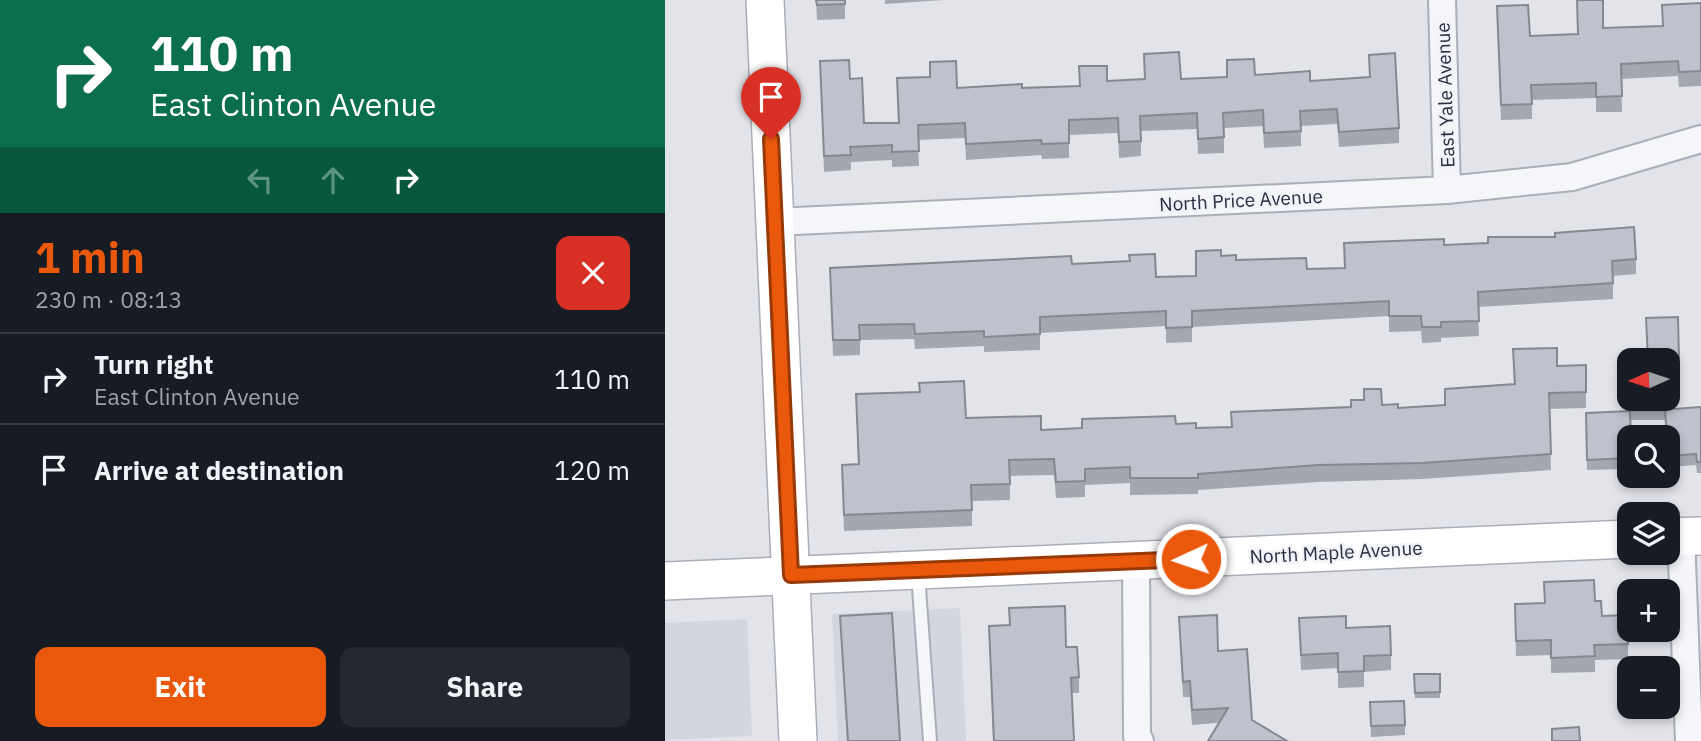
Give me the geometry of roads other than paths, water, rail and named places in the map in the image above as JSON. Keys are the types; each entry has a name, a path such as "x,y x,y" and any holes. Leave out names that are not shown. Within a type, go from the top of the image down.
{"street":[{"path":"765,0 798,741"},
{"name":"East Yale Avenue","path":"1442,0 1447,190"},
{"name":"North Price Avenue","path":"775,222 1447,190 1572,177 1701,139"},
{"path":"1683,536 1689,741"},
{"name":"North Maple Avenue","path":"665,581 1617,540"},
{"path":"1136,562 1137,736 1140,741"}],"lane":[{"path":"918,570 930,741"}]}
